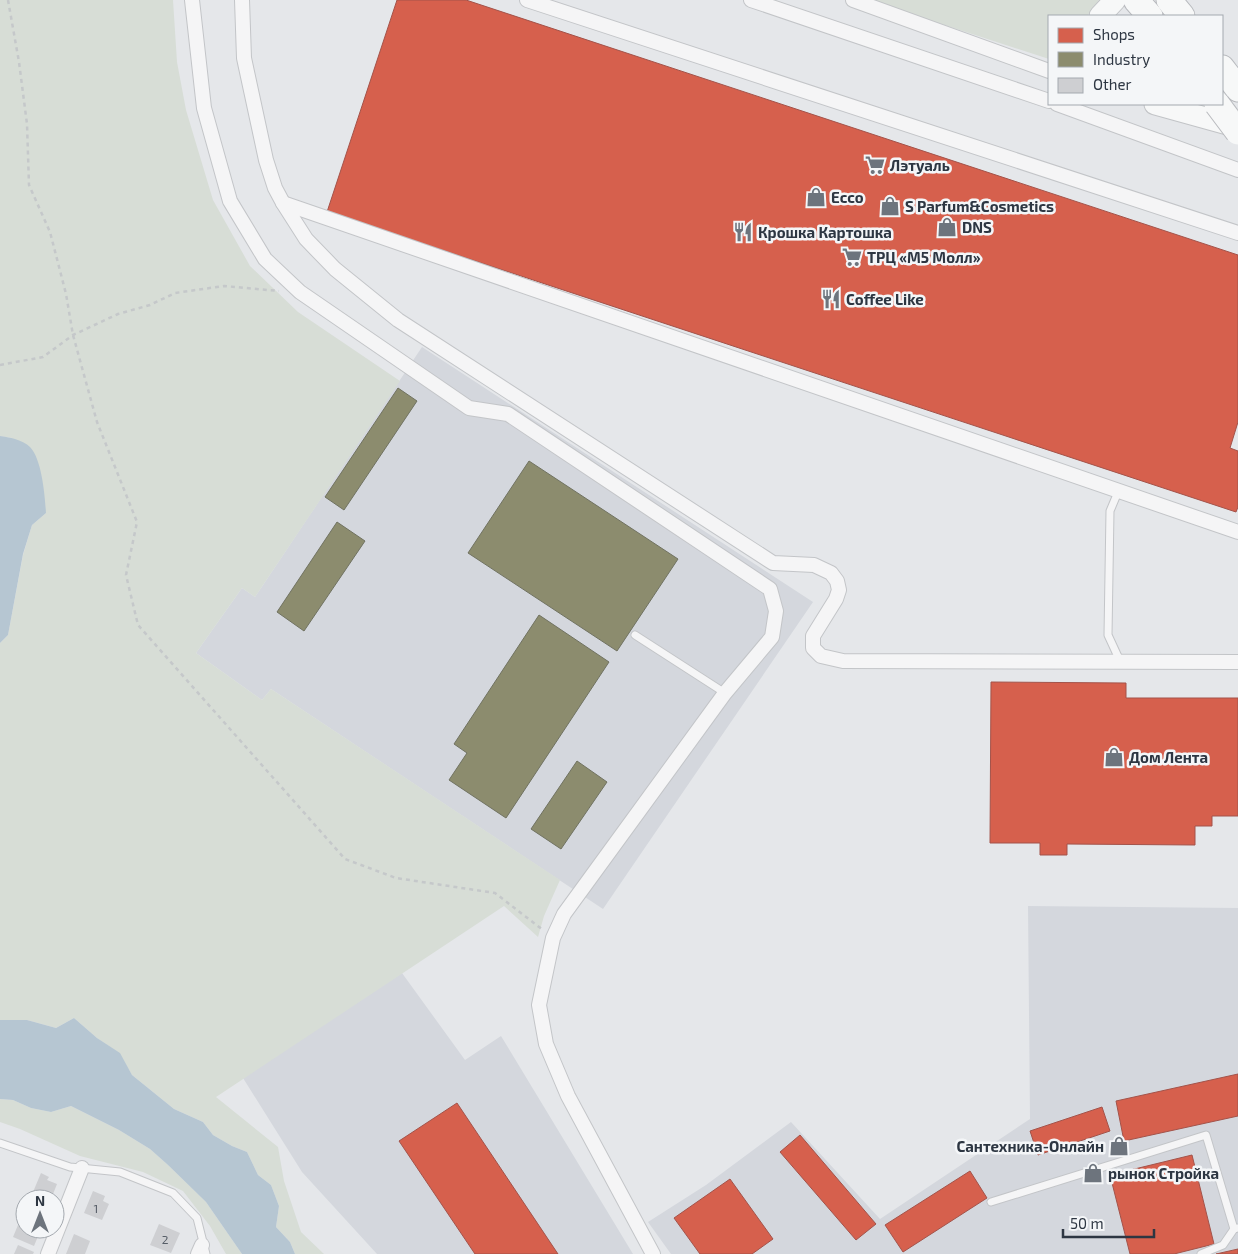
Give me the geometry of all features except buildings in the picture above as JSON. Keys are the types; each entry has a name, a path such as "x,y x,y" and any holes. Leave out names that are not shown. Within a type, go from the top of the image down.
{"highway":[{"path":"1136,0 1149,15"},
{"path":"1169,0 1181,15"},
{"path":"1223,69 1238,89"},
{"path":"1218,105 1238,132"}],"main road":[{"path":"1101,15 1115,0"},
{"path":"1159,105 1238,127"}],"street":[{"path":"192,0 204,108 230,201 265,259 300,292 469,408 508,414 770,589 776,611 772,637 725,692 564,914 552,938 539,1005 546,1044 568,1096 653,1254"},
{"path":"242,0 246,75 266,160 275,188 306,238 334,269 398,320 773,564 814,565 832,573 837,581 839,590 836,599 812,636 812,648 821,656 843,661 1238,662"},
{"path":"527,0 1238,233"},
{"path":"752,0 1048,101"},
{"path":"853,0 1048,71"},
{"path":"1060,105 1238,170"},
{"path":"283,203 1238,532"},
{"path":"48,1254 82,1168"}],"lane":[{"path":"1118,492 1110,511 1108,635 1120,661"},
{"path":"635,635 725,692"},
{"path":"990,1202 1206,1135 1236,1229 1223,1245 1201,1254"},
{"path":"0,1143 70,1167 120,1172 173,1193 197,1218 202,1251"}],"path":[{"path":"8,0 27,124 29,186 50,232 66,294 73,335 97,422 137,522 126,576 138,625 345,860 396,878 495,893 552,938"},
{"path":"0,365 43,357 73,335 118,314 150,305 175,293 224,286 300,292"}],"shaded area":[{"path":"0,0 173,0 177,62 186,110 213,200 250,266 298,312 400,381 255,597 242,588 196,653 262,700 271,689 560,880 544,916 538,937 504,906 216,1097 278,1147 284,1181 301,1232 324,1254 295,1254 290,1242 276,1227 279,1206 271,1185 258,1175 247,1152 213,1135 203,1122 174,1109 132,1075 119,1053 97,1038 74,1018 56,1028 27,1020 0,1020 0,643 8,635 23,555 32,525 46,513 12,438 0,436"},
{"path":"868,0 1099,0 1088,15 1048,15 1048,59"},
{"path":"422,347 813,602 603,909 271,689 262,700 196,653 242,588 255,597"},
{"name":"рынок Стройка","path":"1028,906 1238,908 1238,1254 671,1254 648,1222 706,1185 791,1122 880,1219 1030,1119"},
{"path":"402,973 465,1060 501,1036 633,1254 377,1254 302,1172 243,1078"},
{"path":"0,1099 13,1100 31,1108 51,1112 71,1106 119,1130 150,1149 206,1202 242,1254 226,1254 210,1226 183,1191 143,1172 80,1156 0,1122"}],"water":[{"path":"0,436 24,442 34,453 42,478 46,513 32,525 23,554 8,635 0,643"},
{"path":"74,1018 97,1038 120,1053 132,1075 174,1109 203,1122 213,1135 247,1152 258,1175 271,1185 279,1206 276,1227 290,1242 295,1254 242,1254 206,1202 150,1149 119,1130 71,1106 51,1112 31,1108 13,1100 0,1099 0,1020 27,1020 56,1028"}],"place":[{"name":"Лэтуаль","path":"875,165"},
{"name":"Ecco","path":"816,197"},
{"name":"S Parfum&Cosmetics","path":"890,206"},
{"name":"DNS","path":"947,227"},
{"name":"Крошка Картошка","path":"743,232"},
{"name":"ТРЦ «М5 Молл»","path":"852,257"},
{"name":"Coffee Like","path":"831,299"},
{"name":"Дом Лента","path":"1114,757"},
{"name":"Сантехника-Онлайн","path":"1119,1146"},
{"name":"рынок Стройка","path":"1093,1173"}]}
